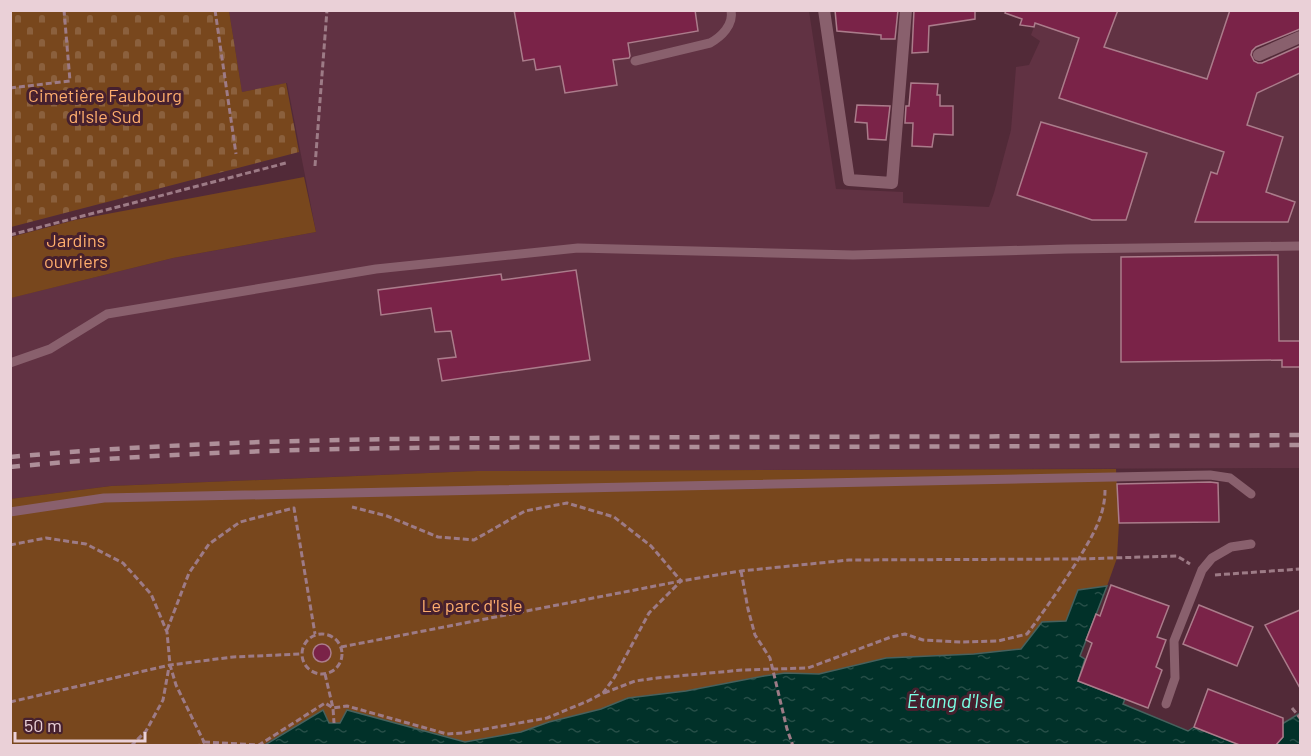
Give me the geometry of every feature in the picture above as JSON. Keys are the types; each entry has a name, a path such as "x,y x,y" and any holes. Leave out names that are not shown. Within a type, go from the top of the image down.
{"street":[{"path":"824,10 849,180 892,183 906,10"},
{"path":"1259,54 1300,37"}],"lane":[{"path":"635,62 710,43 727,29 732,16 731,10"},
{"path":"10,363 50,349 107,314 376,269 578,248 854,255 1300,246"},
{"path":"10,512 104,498 1198,475 1230,478 1251,495"},
{"path":"1166,704 1175,678 1174,641 1202,570 1212,558 1231,547 1251,544"}],"path":[{"path":"10,88 70,81 64,10"},
{"path":"215,10 236,154"},
{"path":"315,166 327,10"},
{"path":"10,235 286,163"},
{"path":"198,746 204,742 259,745 325,703 333,708 347,706 447,734 463,733 548,718 635,681 742,670 774,672 808,669 891,637 905,634 923,640 961,642 998,641 1027,634 1087,547 1099,522 1105,495"},
{"path":"349,506 387,516 438,537 474,540 525,511 567,503 614,517 651,546 681,581"},
{"path":"167,632 189,573 209,544 240,522 294,508 315,634"},
{"path":"10,545 46,538 86,544 123,563 151,594 167,632 170,665 176,685 204,742"},
{"path":"341,648 681,581 741,571 849,560 1177,556 1210,575 1300,569"},
{"path":"741,571 755,634 770,658 793,746"},
{"path":"603,693 614,678 649,612 681,581"},
{"path":"315,634 328,634 338,642 341,648 341,661 332,671 325,674 318,674 306,667 301,654 305,642 315,634"},
{"path":"10,702 170,665 233,657 301,654"},
{"path":"131,746 146,731 162,700 170,665"},
{"path":"325,674 334,723"},
{"path":"1292,708 1300,718"}],"shaded area":[{"path":"229,11 809,11 836,189 903,192 903,203 989,207 1011,130 1016,67 1029,65 1040,41 1031,35 1040,11 1251,11 1257,93 1300,74 1300,468 477,471 111,486 11,499 10,298 173,258 316,232 287,83 242,92"}],"green space":[{"name":"Cimetière Faubourg d'Isle Sud","path":"11,10 229,11 242,92 286,83 299,152 11,227"},
{"name":"Jardins ouvriers","path":"304,177 316,232 173,258 11,298 11,237 75,220"},
{"name":"Le parc d'Isle","path":"1116,469 1119,523 1117,558 1107,586 1078,590 1066,621 1042,622 1021,649 974,654 886,658 819,674 785,673 686,691 628,698 601,709 549,722 521,732 465,742 449,737 329,723 323,710 263,745 11,746 10,499 111,486 477,471"}],"water":[{"name":"Étang d'Isle","path":"1107,586 1080,656 1085,659 1078,681 1125,699 1123,704 1188,731 1194,727 1242,745 263,746 323,710 329,723 340,723 347,710 465,742 521,732 549,722 601,709 628,698 686,691 785,673 819,674 886,658 974,654 1021,649 1042,622 1066,621 1078,590"},
{"path":"1300,713 1300,745 1275,746 1283,737 1282,724"}],"building":[{"path":"514,10 695,10 698,31 628,43 629,58 613,60 617,85 565,93 560,66 536,70 534,59 523,61"},
{"path":"835,10 898,10 895,39 881,39 881,35 837,31"},
{"path":"914,10 975,10 975,19 929,26 928,52 912,53"},
{"path":"1006,10 1118,10 1104,47 1207,79 1230,10 1300,10 1300,29 1256,47 1252,51 1254,61 1262,63 1300,46 1300,73 1257,93 1247,125 1283,137 1266,192 1295,202 1288,222 1195,222 1211,172 1217,174 1224,152 1059,98 1079,38 1035,23 1034,27 1020,25 1022,19 1005,13"},
{"path":"911,83 938,84 937,95 940,95 940,106 953,106 953,135 934,134 932,147 912,146 913,123 905,123"},
{"path":"857,105 890,106 886,140 868,139 867,123 855,122"},
{"path":"1041,122 1147,153 1126,220 1092,220 1017,195"},
{"path":"1278,255 1279,341 1300,341 1300,367 1282,367 1282,360 1121,362 1121,257"},
{"path":"576,270 590,360 442,381 438,359 456,357 451,331 435,332 431,308 381,315 378,290 501,274 502,280"},
{"path":"1218,483 1219,522 1119,523 1117,484"},
{"path":"1111,585 1169,606 1157,637 1166,640 1156,667 1162,670 1148,708 1078,681 1092,643 1086,640 1096,614 1100,616"},
{"path":"1199,605 1253,627 1237,666 1183,644"},
{"path":"1300,610 1300,688 1265,625"},
{"path":"318,644 326,644 331,649 329,660 318,662 313,657 313,649"},
{"path":"1208,689 1283,718 1283,737 1275,746 1242,746 1194,727"}],"railway":[{"path":"10,457 151,447 362,440 1300,435"},
{"path":"10,467 174,455 338,449 1300,445"}]}
